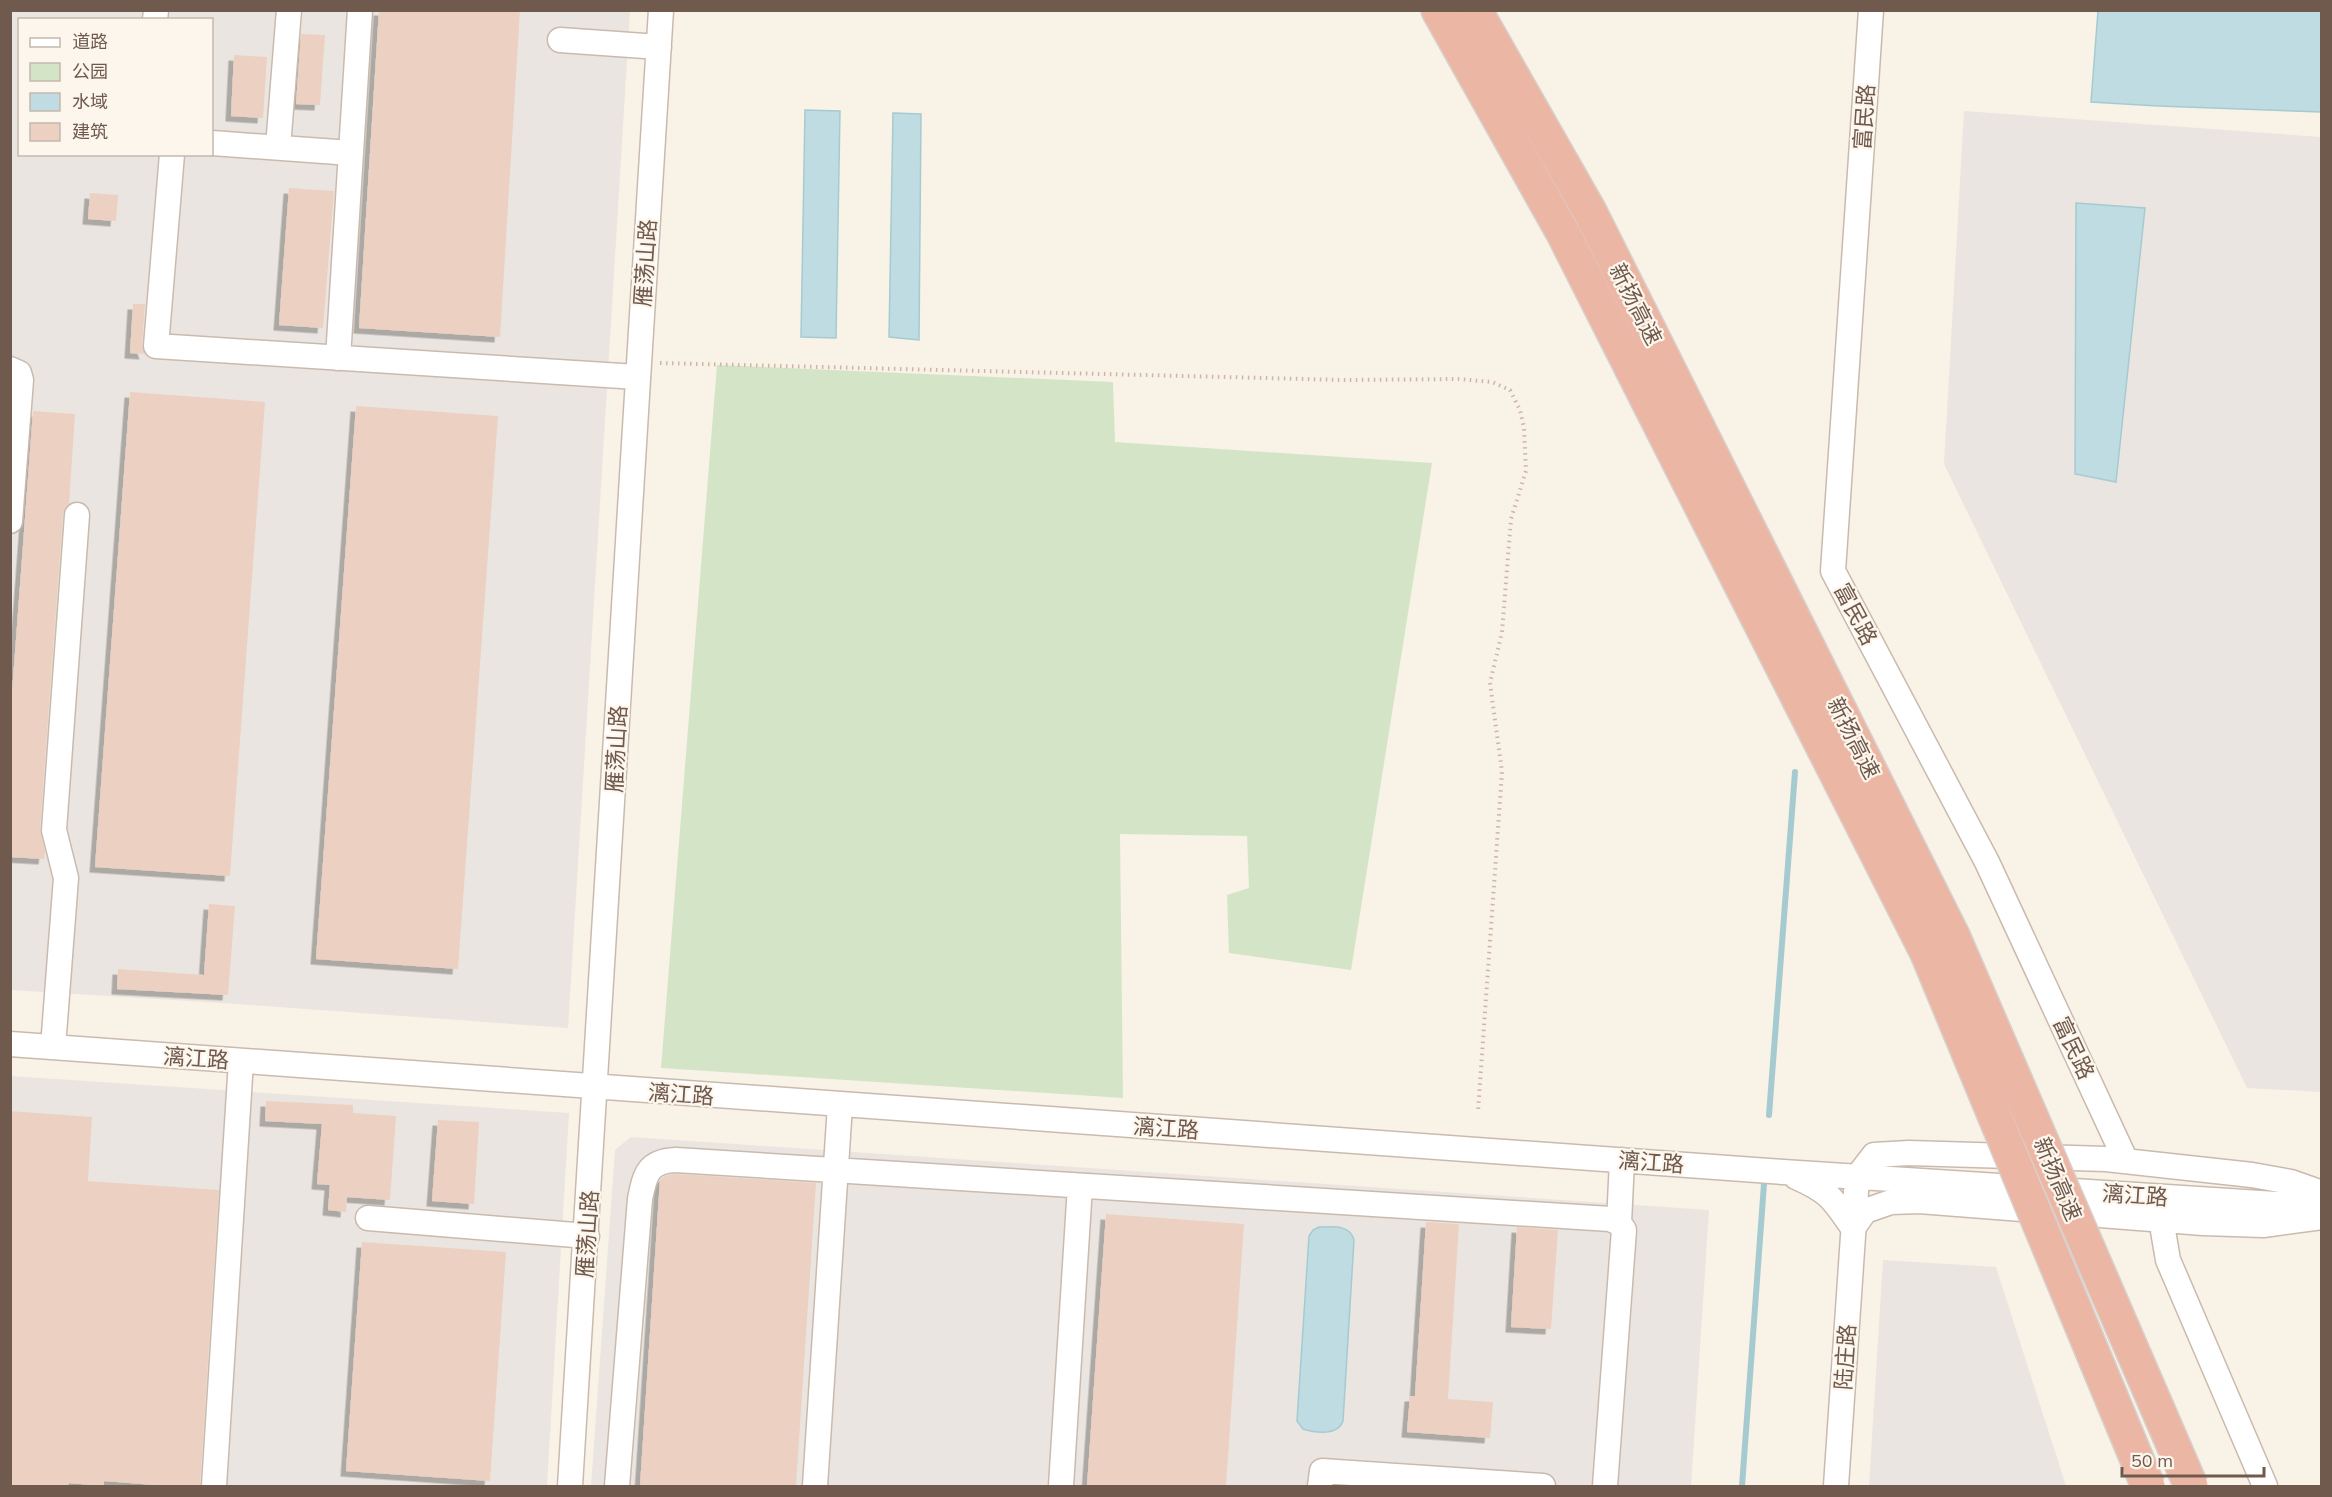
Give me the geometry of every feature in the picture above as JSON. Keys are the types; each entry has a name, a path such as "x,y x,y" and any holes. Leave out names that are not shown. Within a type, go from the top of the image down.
{"highway":[{"name":"新扬高速","path":"1438,10 1563,233 1927,953 2148,1486"},
{"name":"新扬高速","path":"1475,10 1590,212 1953,936 2191,1486"}],"street":[{"path":"278,147 289,10"},
{"path":"338,358 360,10"},
{"name":"雁荡山路","path":"570,1486 597,1088 661,10"},
{"name":"富民路","path":"1871,10 1833,571 1987,862 2126,1161"},
{"path":"560,40 659,47"},
{"path":"213,143 351,153"},
{"path":"172,156 156,346 338,358 638,370"},
{"path":"10,369 19,372 21,380 10,521"},
{"path":"53,1047 66,878 54,830 77,515"},
{"name":"漓江路","path":"10,1044 1783,1172 2322,1207"},
{"path":"214,1486 241,1061"},
{"path":"815,1486 840,1105"},
{"path":"1857,1177 1874,1155 1909,1153 2126,1161 2252,1175 2291,1182 2322,1193"},
{"path":"617,1486 640,1199 646,1173 654,1165 664,1160 1610,1219 1619,1223 1624,1230 1605,1486"},
{"path":"1619,1223 1622,1160"},
{"path":"1783,1172 1822,1188 1853,1228 1865,1211 1890,1202 1919,1201 2263,1225 2322,1217"},
{"name":"陆庄路","path":"1836,1486 1857,1177"},
{"path":"1061,1486 1080,1186"},
{"path":"368,1218 587,1236"},
{"path":"2161,1219 2168,1260 2265,1486"},
{"path":"1320,1486 1322,1471 1543,1486"}],"path":[{"path":"638,370 1344,380 1459,379 1492,382 1510,390 1520,410 1524,428 1526,471 1511,519 1502,632 1490,683 1502,772 1478,1111"}],"shaded area":[{"path":"10,11 630,11 568,1028 11,990"},
{"path":"1964,111 2321,137 2321,1092 2247,1088 1944,464"},
{"path":"10,1076 569,1113 547,1486 11,1486"},
{"path":"631,1137 1709,1210 1691,1486 591,1486 615,1150"},
{"path":"1883,1260 1996,1267 2066,1486 1869,1486"}],"green space":[{"path":"717,365 1113,382 1115,442 1432,463 1351,970 1229,953 1227,895 1249,888 1247,836 1120,834 1123,1098 661,1068"}],"water":[{"path":"2098,11 2321,11 2321,112 2091,102"},
{"path":"805,110 840,111 836,338 801,337"},
{"path":"893,113 921,114 919,340 889,337"},
{"path":"2076,203 2145,208 2116,482 2075,474"},
{"path":"1319,1227 1345,1229 1349,1231 1354,1240 1343,1421 1336,1429 1326,1432 1303,1429 1297,1421 1309,1236"}],"building":[{"path":"379,10 520,10 500,337 359,328"},
{"path":"301,34 325,35 320,105 296,104"},
{"path":"234,55 267,57 263,118 231,116"},
{"path":"289,188 334,191 323,328 279,325"},
{"path":"90,193 118,195 116,221 88,219"},
{"path":"133,304 145,304 142,345 145,354 130,353"},
{"path":"130,392 265,402 230,876 95,867"},
{"path":"356,406 498,416 458,969 316,959"},
{"path":"33,411 75,414 69,504 63,514 40,829 45,851 44,859 10,857 10,720"},
{"path":"209,904 235,906 228,995 117,989 118,969 204,975"},
{"path":"266,1101 353,1105 353,1113 396,1116 390,1200 347,1197 346,1212 328,1210 330,1185 317,1184 322,1124 265,1121"},
{"path":"10,1111 92,1117 88,1181 219,1190 200,1486 104,1481 104,1486 69,1483 68,1486 10,1486"},
{"path":"438,1120 479,1122 474,1204 432,1201"},
{"path":"676,1174 816,1183 796,1486 640,1486 660,1180 665,1176"},
{"path":"1106,1214 1244,1224 1226,1486 1087,1486"},
{"path":"1426,1222 1459,1224 1448,1399 1493,1402 1490,1438 1407,1432 1410,1396 1415,1396"},
{"path":"1517,1227 1558,1230 1551,1329 1511,1327"},
{"path":"362,1242 506,1252 490,1481 346,1471"}],"waterway":[{"path":"1769,1115 1795,772"},
{"path":"1742,1486 1764,1184"}]}
